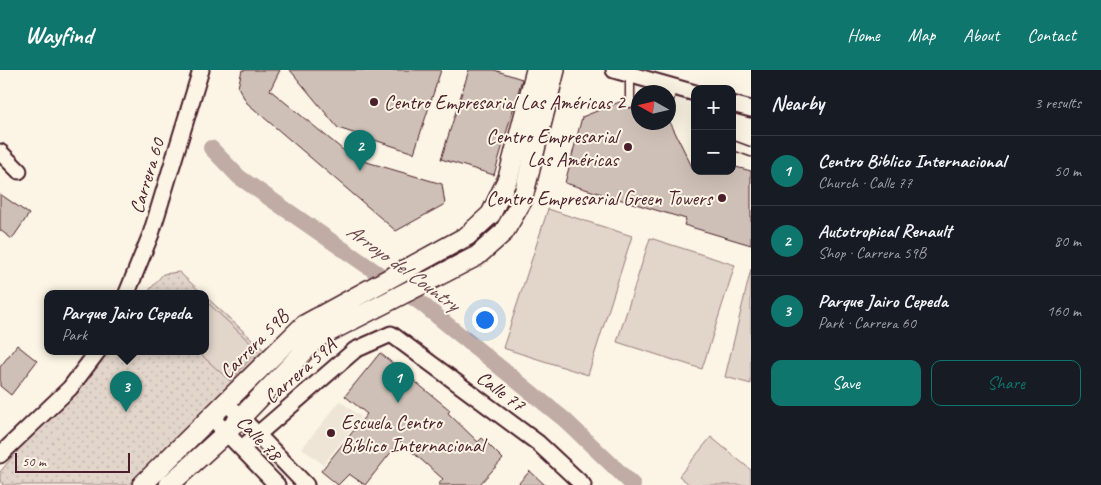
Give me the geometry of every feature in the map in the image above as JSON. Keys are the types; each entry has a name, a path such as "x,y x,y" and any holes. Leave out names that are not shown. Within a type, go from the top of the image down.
{"street":[{"name":"Carrera 60","path":"129,290 150,234 202,70"},
{"name":"Carrera 59B","path":"142,485 212,418 304,325 467,236 491,214 508,178 536,70"},
{"name":"Carrera 59B","path":"169,485 241,418 317,338 425,281 478,256 504,232 522,201 554,70"},
{"path":"614,70 669,85"},
{"path":"676,87 691,92"},
{"path":"736,105 751,109"},
{"path":"0,152 19,171"},
{"name":"Carrera 59A","path":"242,448 355,350 391,334"},
{"name":"Calle 77","path":"391,334 538,443 583,485"},
{"path":"0,455 70,388 95,355"},
{"name":"Calle 78","path":"227,403 306,485"},
{"name":"Calle 78","path":"212,418 277,485"}],"lane":[{"path":"630,75 630,103"},
{"path":"736,146 751,152"}],"shaded area":[{"path":"548,209 632,236 588,375 503,348"},
{"path":"650,238 735,265 702,369 617,342"},
{"path":"751,269 751,384 725,377"},
{"path":"179,272 199,290 150,290 163,274"},
{"path":"209,300 265,351 128,485 3,485 0,481 0,472 97,355 209,355"},
{"path":"209,304 258,350 230,381 201,355 209,355"},
{"name":"Escuela Centro Bíblico Internacional","path":"340,401 361,417 323,465 302,448"},
{"path":"711,437 751,470 751,485 690,485 679,476"}],"building":[{"path":"242,70 280,70 270,90 353,158 442,184 445,204 396,231 247,103 238,87"},
{"name":"Centro Empresarial Las Américas 2","path":"290,70 441,70 414,153 338,128"},
{"path":"469,70 494,70 522,79 494,175 441,159"},
{"name":"Centro Empresarial Las Américas","path":"622,101 628,108 631,107 631,130 674,130 691,165 691,175 736,175 736,167 751,171 751,245 684,225 686,219 565,183 582,117"},
{"path":"0,194 29,214 12,239 0,230"},
{"path":"17,345 37,361 11,395 0,386 0,367"},
{"path":"380,353 450,410 448,413 478,442 482,438 503,459 479,485 438,485 443,479 400,441 365,485 349,474 338,485 321,471 367,414 345,396"},
{"path":"530,471 545,485 517,485"}],"waterway":[{"name":"Arroyo del Country","path":"211,148 239,177 422,304 565,420 633,485"}],"place":[{"name":"Centro Empresarial Las Américas 2","path":"374,102"},
{"name":"Centro Empresarial Las Américas","path":"628,147"},
{"name":"Autotropical Renault","path":"360,171"},
{"name":"Centro Empresarial Green Towers","path":"722,198"},
{"name":"Centro Biblico Internacional","path":"398,403"},
{"name":"Parque Jairo Cepeda","path":"126,412"},
{"name":"Escuela Centro Bíblico Internacional","path":"331,433"}]}
